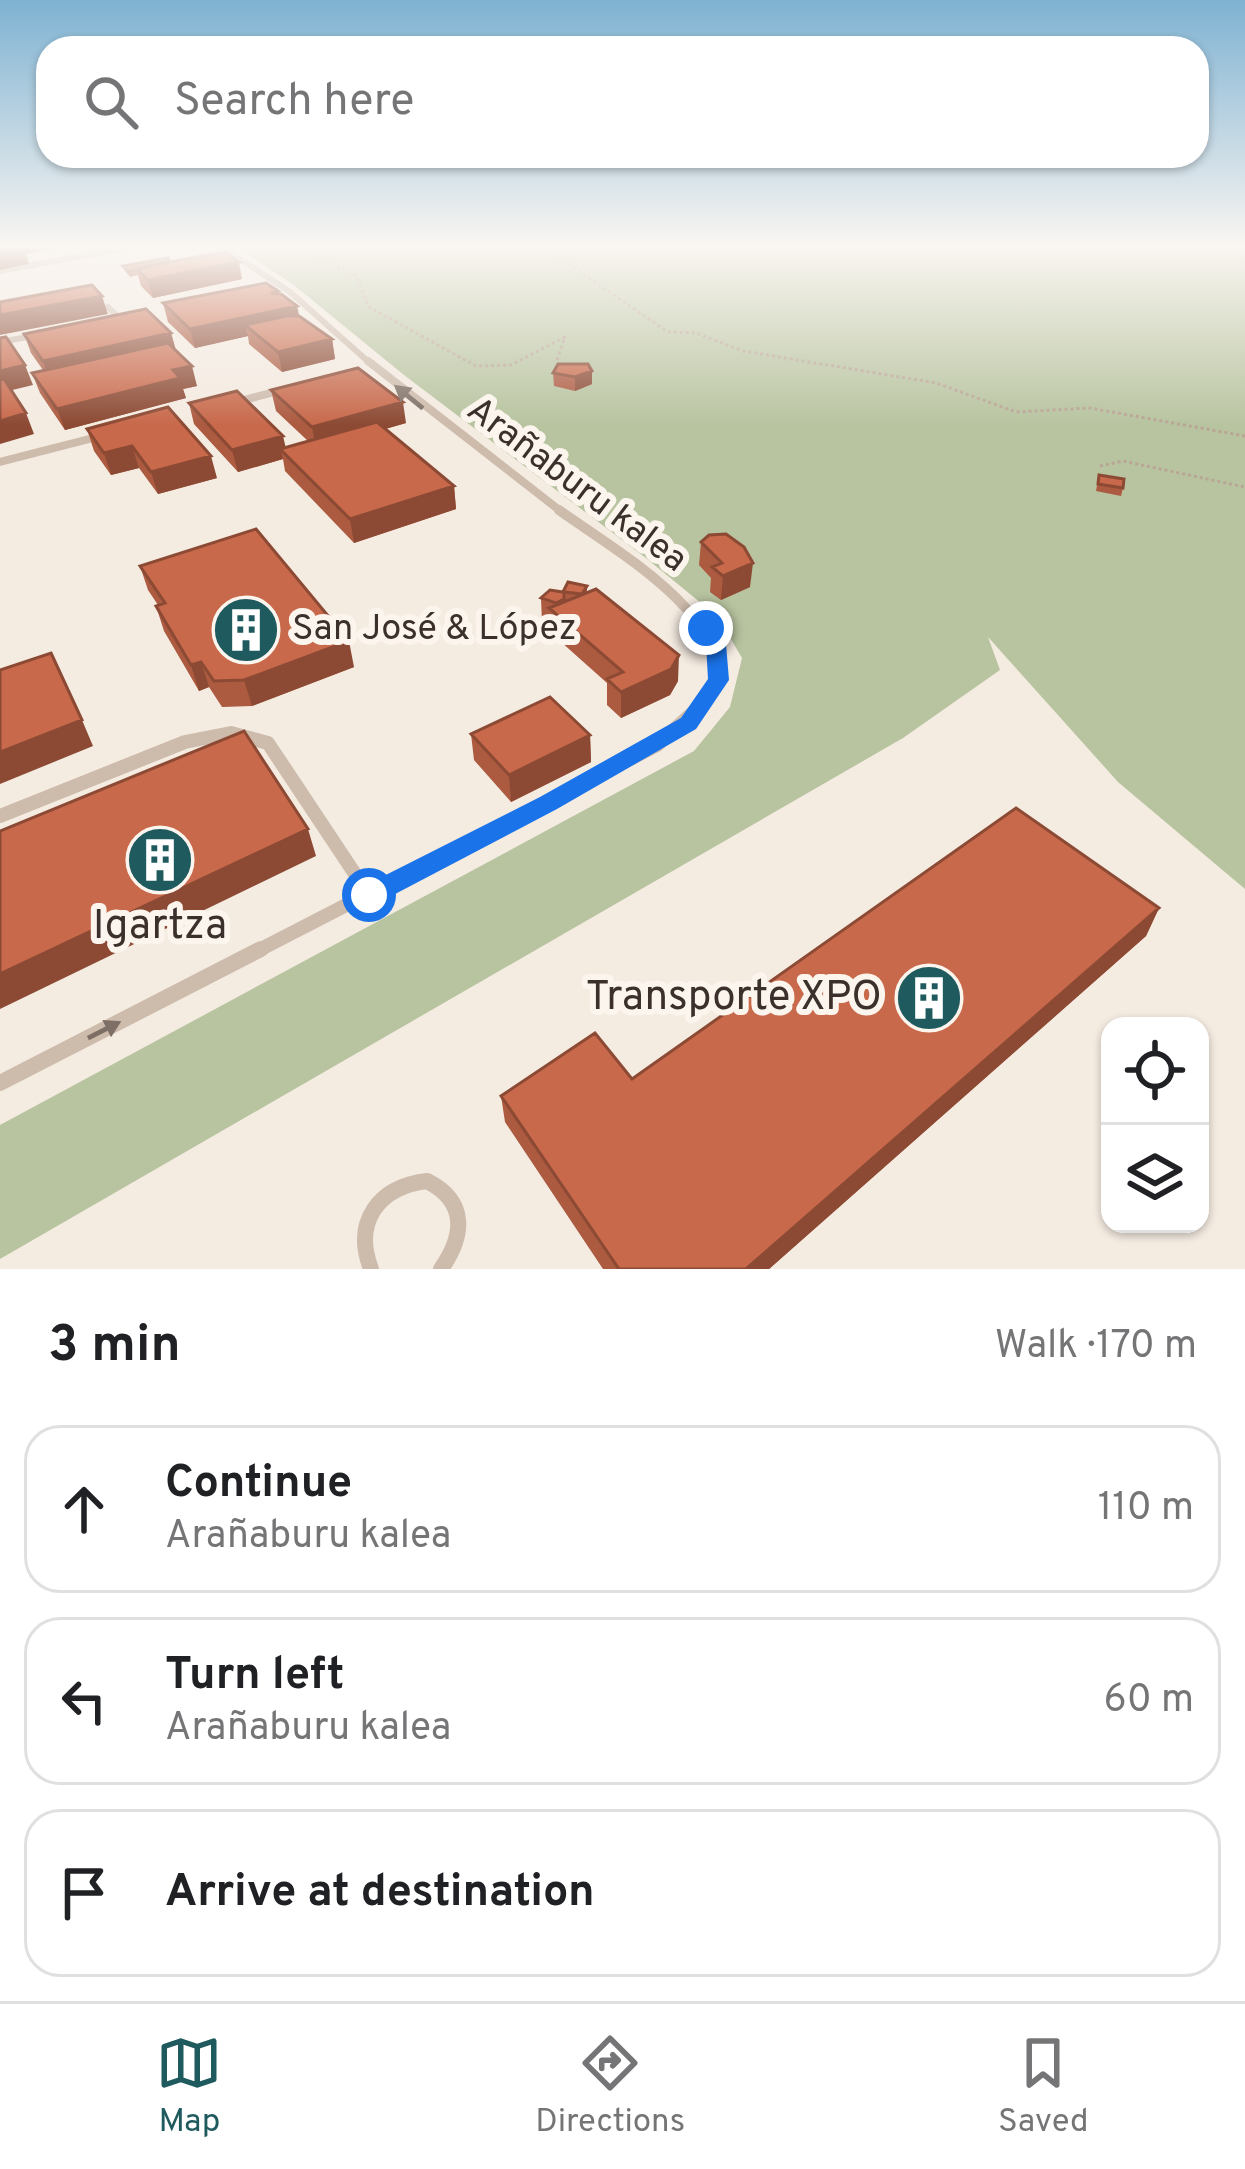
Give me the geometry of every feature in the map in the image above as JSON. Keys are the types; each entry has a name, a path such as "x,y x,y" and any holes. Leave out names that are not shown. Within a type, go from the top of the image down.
{"lane":[{"name":"Arañaburu kalea","path":"0,1083 621,764 688,724 719,680 719,658 706,628 682,602 374,368 300,306"},
{"path":"108,307 119,318"},
{"path":"99,322 141,314"},
{"path":"0,342 40,334"},
{"path":"353,373 374,368"},
{"path":"222,405 289,388"},
{"path":"0,462 111,434"},
{"path":"0,816 185,742 231,734 268,743 369,895"},
{"path":"371,1269 361,1244 371,1208 394,1186 427,1180 453,1197 461,1219 453,1255 441,1269"}],"path":[{"path":"369,306 476,366 512,365 565,337 556,363"},
{"path":"630,306 668,332 696,333 743,351 936,383 1016,412 1090,408 1245,436"},
{"path":"1100,466 1124,461 1245,487"}],"green space":[{"path":"320,306 1245,306 1245,889 1118,782 988,637 1000,670 903,738 0,1259 0,1125 694,751 730,707 742,658 718,617"}],"building":[{"path":"0,306 47,306 0,315"},
{"path":"166,306 296,306 190,329"},
{"path":"146,309 171,333 43,361 24,334"},
{"path":"299,316 332,339 278,352 245,325"},
{"path":"6,337 25,365 0,371 0,338"},
{"path":"168,343 192,366 173,370 180,378 57,409 32,373"},
{"path":"558,364 588,364 592,371 575,377 553,373"},
{"path":"358,368 403,402 312,427 271,390"},
{"path":"4,379 26,413 0,421 0,380"},
{"path":"237,391 283,436 232,450 189,403"},
{"path":"168,407 211,456 151,472 132,446 104,453 87,429"},
{"path":"377,422 454,486 350,519 280,449"},
{"path":"1099,475 1124,479 1123,488 1098,484"},
{"name":"San José & López","path":"256,529 349,641 244,680 214,681 201,662 191,665 156,606 165,603 140,566"},
{"path":"726,534 744,547 753,563 723,576 712,567 722,563 701,542 709,535"},
{"path":"568,582 587,586 582,594 564,592 564,599 556,603 541,598 550,590 563,592"},
{"path":"596,589 679,655 671,669 621,692 607,679 623,672 549,608"},
{"path":"51,653 82,720 0,752 0,670"},
{"path":"550,697 590,735 509,775 471,734"},
{"path":"244,731 308,829 0,974 0,831"},
{"name":"Transporte XPO","path":"1016,808 1159,908 746,1269 619,1269 501,1096 595,1033 632,1079"}],"place":[{"name":"San José & López","path":"246,630"},
{"name":"Igartza","path":"160,860"},
{"name":"Transporte XPO","path":"929,998"}],"route":[{"path":"369,895 549,803 688,724 719,680 716,644 706,628"}]}
